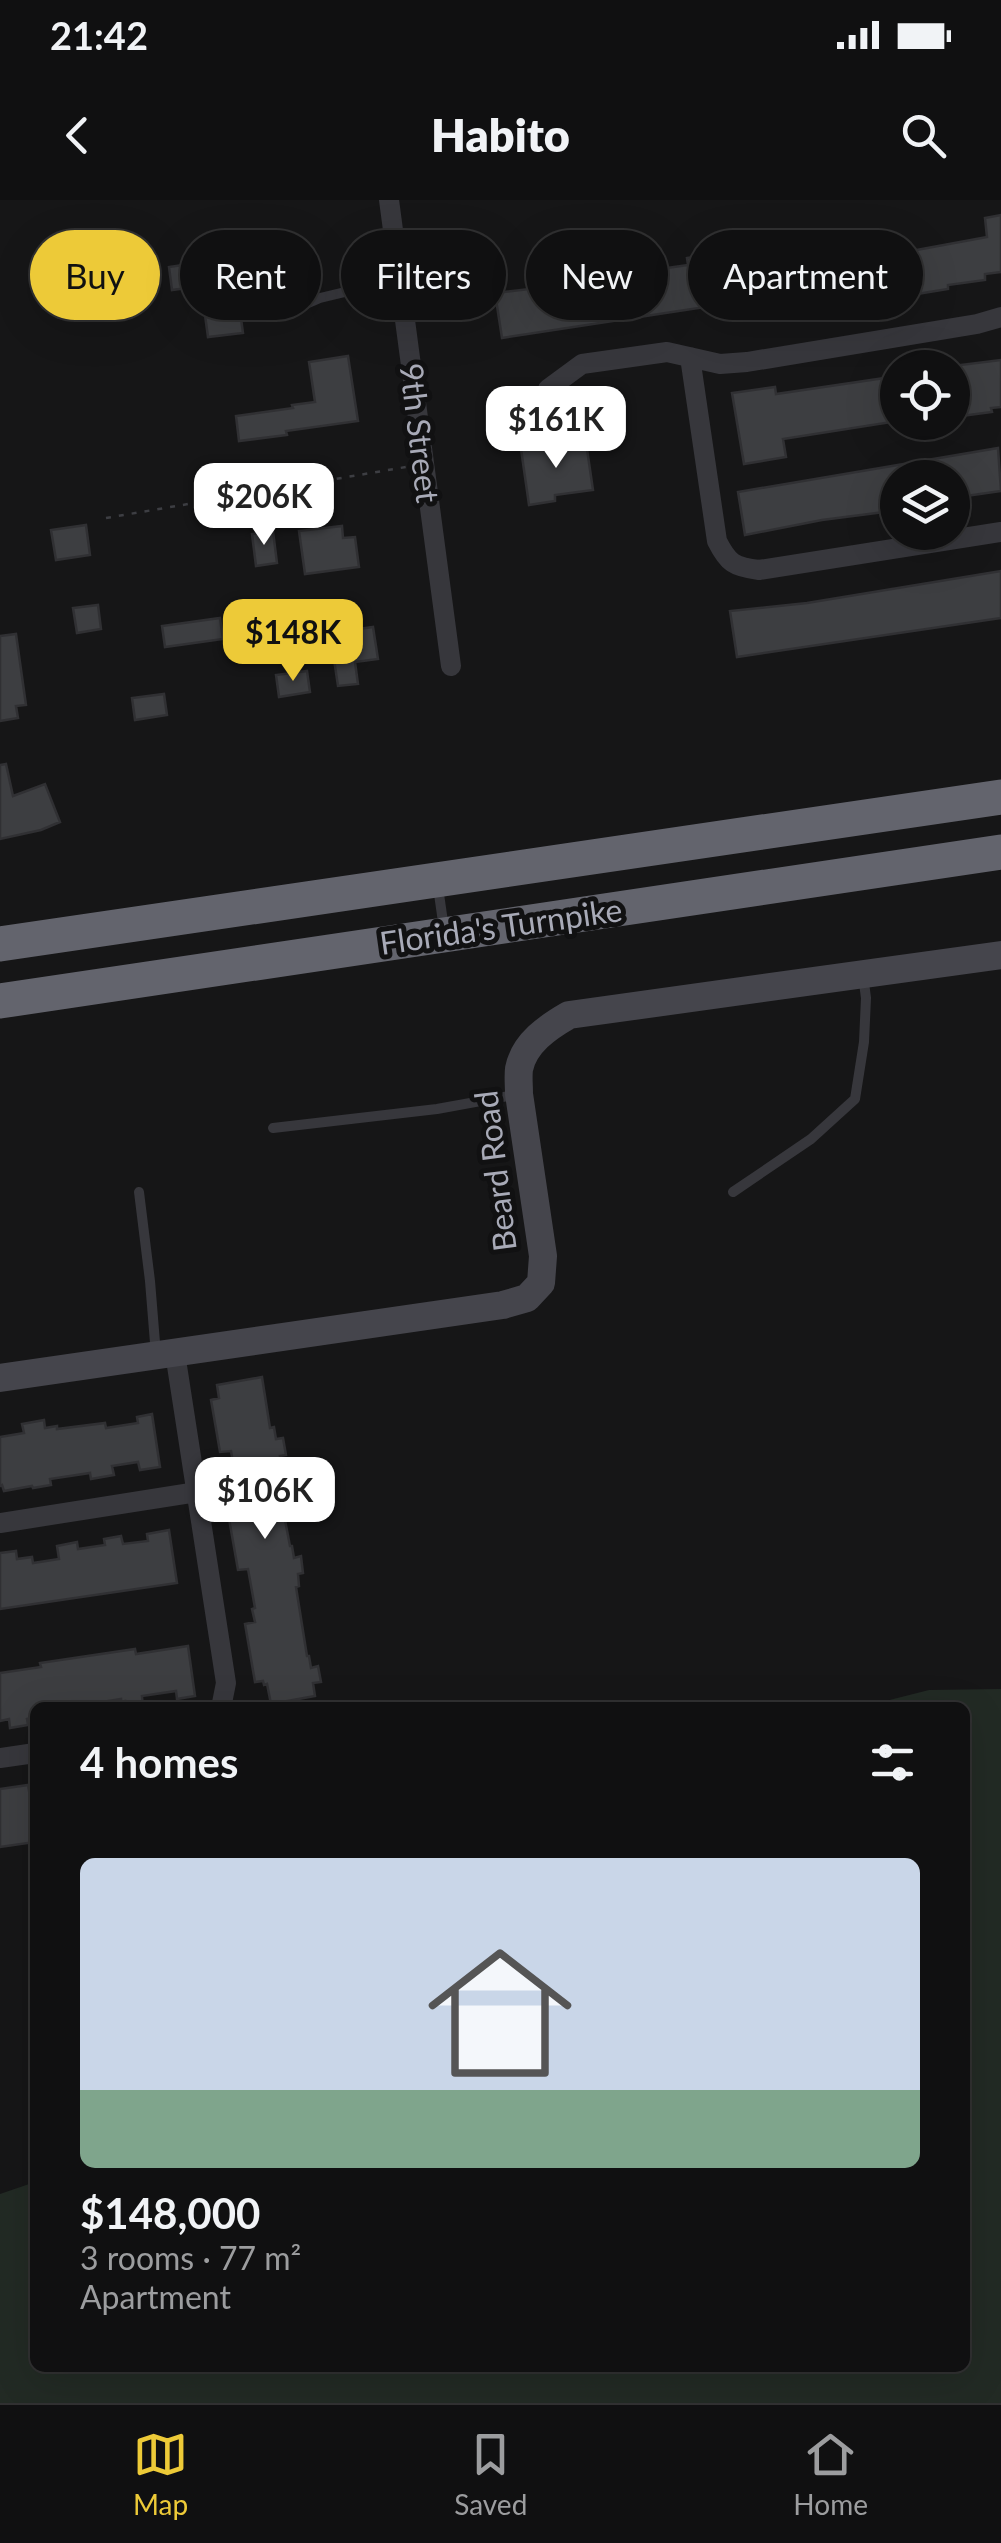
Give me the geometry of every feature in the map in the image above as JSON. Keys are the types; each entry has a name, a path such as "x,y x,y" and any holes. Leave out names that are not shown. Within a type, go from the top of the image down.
{"highway":[{"name":"Florida's Turnpike","path":"0,944 1001,797"},
{"name":"Florida's Turnpike","path":"0,1001 1001,852"}],"street":[{"name":"9th Street","path":"389,200 393,230"},
{"path":"548,390 582,364 668,352 720,364 747,362 1001,317"},
{"name":"9th Street","path":"404,320 451,666"},
{"path":"690,358 717,542 724,557 739,568 758,570 1001,532"},
{"name":"Beard Road","path":"0,1378 503,1305 527,1298 541,1284 543,1256 519,1094 519,1068 529,1045 552,1024 569,1015 1001,954"},
{"path":"165,1354 197,1492 226,1682 222,1702"},
{"path":"0,1523 197,1492"},
{"path":"0,1758 30,1754"}],"lane":[{"path":"437,880 445,935"},
{"path":"733,1192 811,1139 855,1100 864,1042 863,974"},
{"path":"273,1128 436,1109 519,1094"},
{"path":"139,1192 150,1282 165,1354"}],"path":[{"path":"106,518 422,464"}],"shaded area":[{"path":"1001,1689 1001,2403 0,2403 0,2194 30,2184 30,2372 970,2372 970,1702 882,1702 929,1690"}],"building":[{"path":"1001,215 1001,272 985,274 985,280 923,293 923,249 987,237 985,218"},
{"path":"180,265 180,289 172,290 169,267"},
{"path":"688,265 688,310 668,313 668,268"},
{"path":"526,289 526,320 620,320 502,338 499,320 506,320 506,292"},
{"path":"206,320 241,320 243,333 208,337"},
{"path":"348,356 358,421 239,441 236,416 315,402 309,362"},
{"path":"1001,360 1001,407 970,415 970,364"},
{"path":"880,379 880,424 783,439 786,457 744,464 732,393 775,387 776,394"},
{"path":"586,442 593,490 555,495 555,501 529,505 521,449"},
{"path":"998,448 1001,491 970,495 970,460 927,460"},
{"path":"880,468 880,513 745,535 738,492"},
{"path":"86,525 90,555 56,560 51,530"},
{"path":"342,526 343,538 355,537 359,567 305,574 299,531"},
{"path":"273,531 277,563 256,566 252,534"},
{"path":"1001,571 1001,618 737,657 730,611 807,603"},
{"path":"98,605 101,629 77,633 73,608"},
{"path":"220,618 223,639 165,647 162,626"},
{"path":"373,627 378,659 355,662 358,684 338,686 330,633"},
{"path":"16,634 26,705 16,706 18,718 0,721 0,636"},
{"path":"307,671 310,692 279,697 276,675"},
{"path":"164,694 167,715 135,720 132,698"},
{"path":"6,764 13,796 45,784 60,822 0,839 0,765"},
{"path":"262,1377 270,1428 274,1427 276,1439 283,1438 286,1455 280,1456 282,1468 276,1469 281,1503 289,1502 292,1519 285,1520 290,1546 294,1558 301,1556 303,1573 298,1574 296,1587 307,1656 311,1668 318,1666 321,1682 313,1683 315,1696 271,1702 267,1684 255,1682 245,1624 255,1622 255,1608 248,1569 238,1570 228,1513 237,1512 235,1499 239,1499 231,1451 220,1452 211,1400 219,1398 217,1385"},
{"path":"152,1414 160,1467 140,1470 138,1462 112,1466 114,1475 91,1479 90,1473 50,1479 51,1485 33,1488 4,1491 0,1486 0,1437 24,1433 22,1424 44,1420 45,1428 105,1423 106,1428 138,1423 137,1417"},
{"path":"169,1530 177,1583 0,1609 0,1553 16,1551 17,1559 32,1557 33,1563 59,1559 57,1546 77,1542 78,1549 105,1545 104,1539 121,1536 123,1544 148,1541 147,1534"},
{"path":"188,1646 195,1696 177,1699 176,1691 142,1696 142,1702 30,1702 28,1725 10,1728 9,1719 0,1721 0,1673 135,1649 136,1654"},
{"path":"28,1785 30,1843 0,1847 0,1789"}]}
